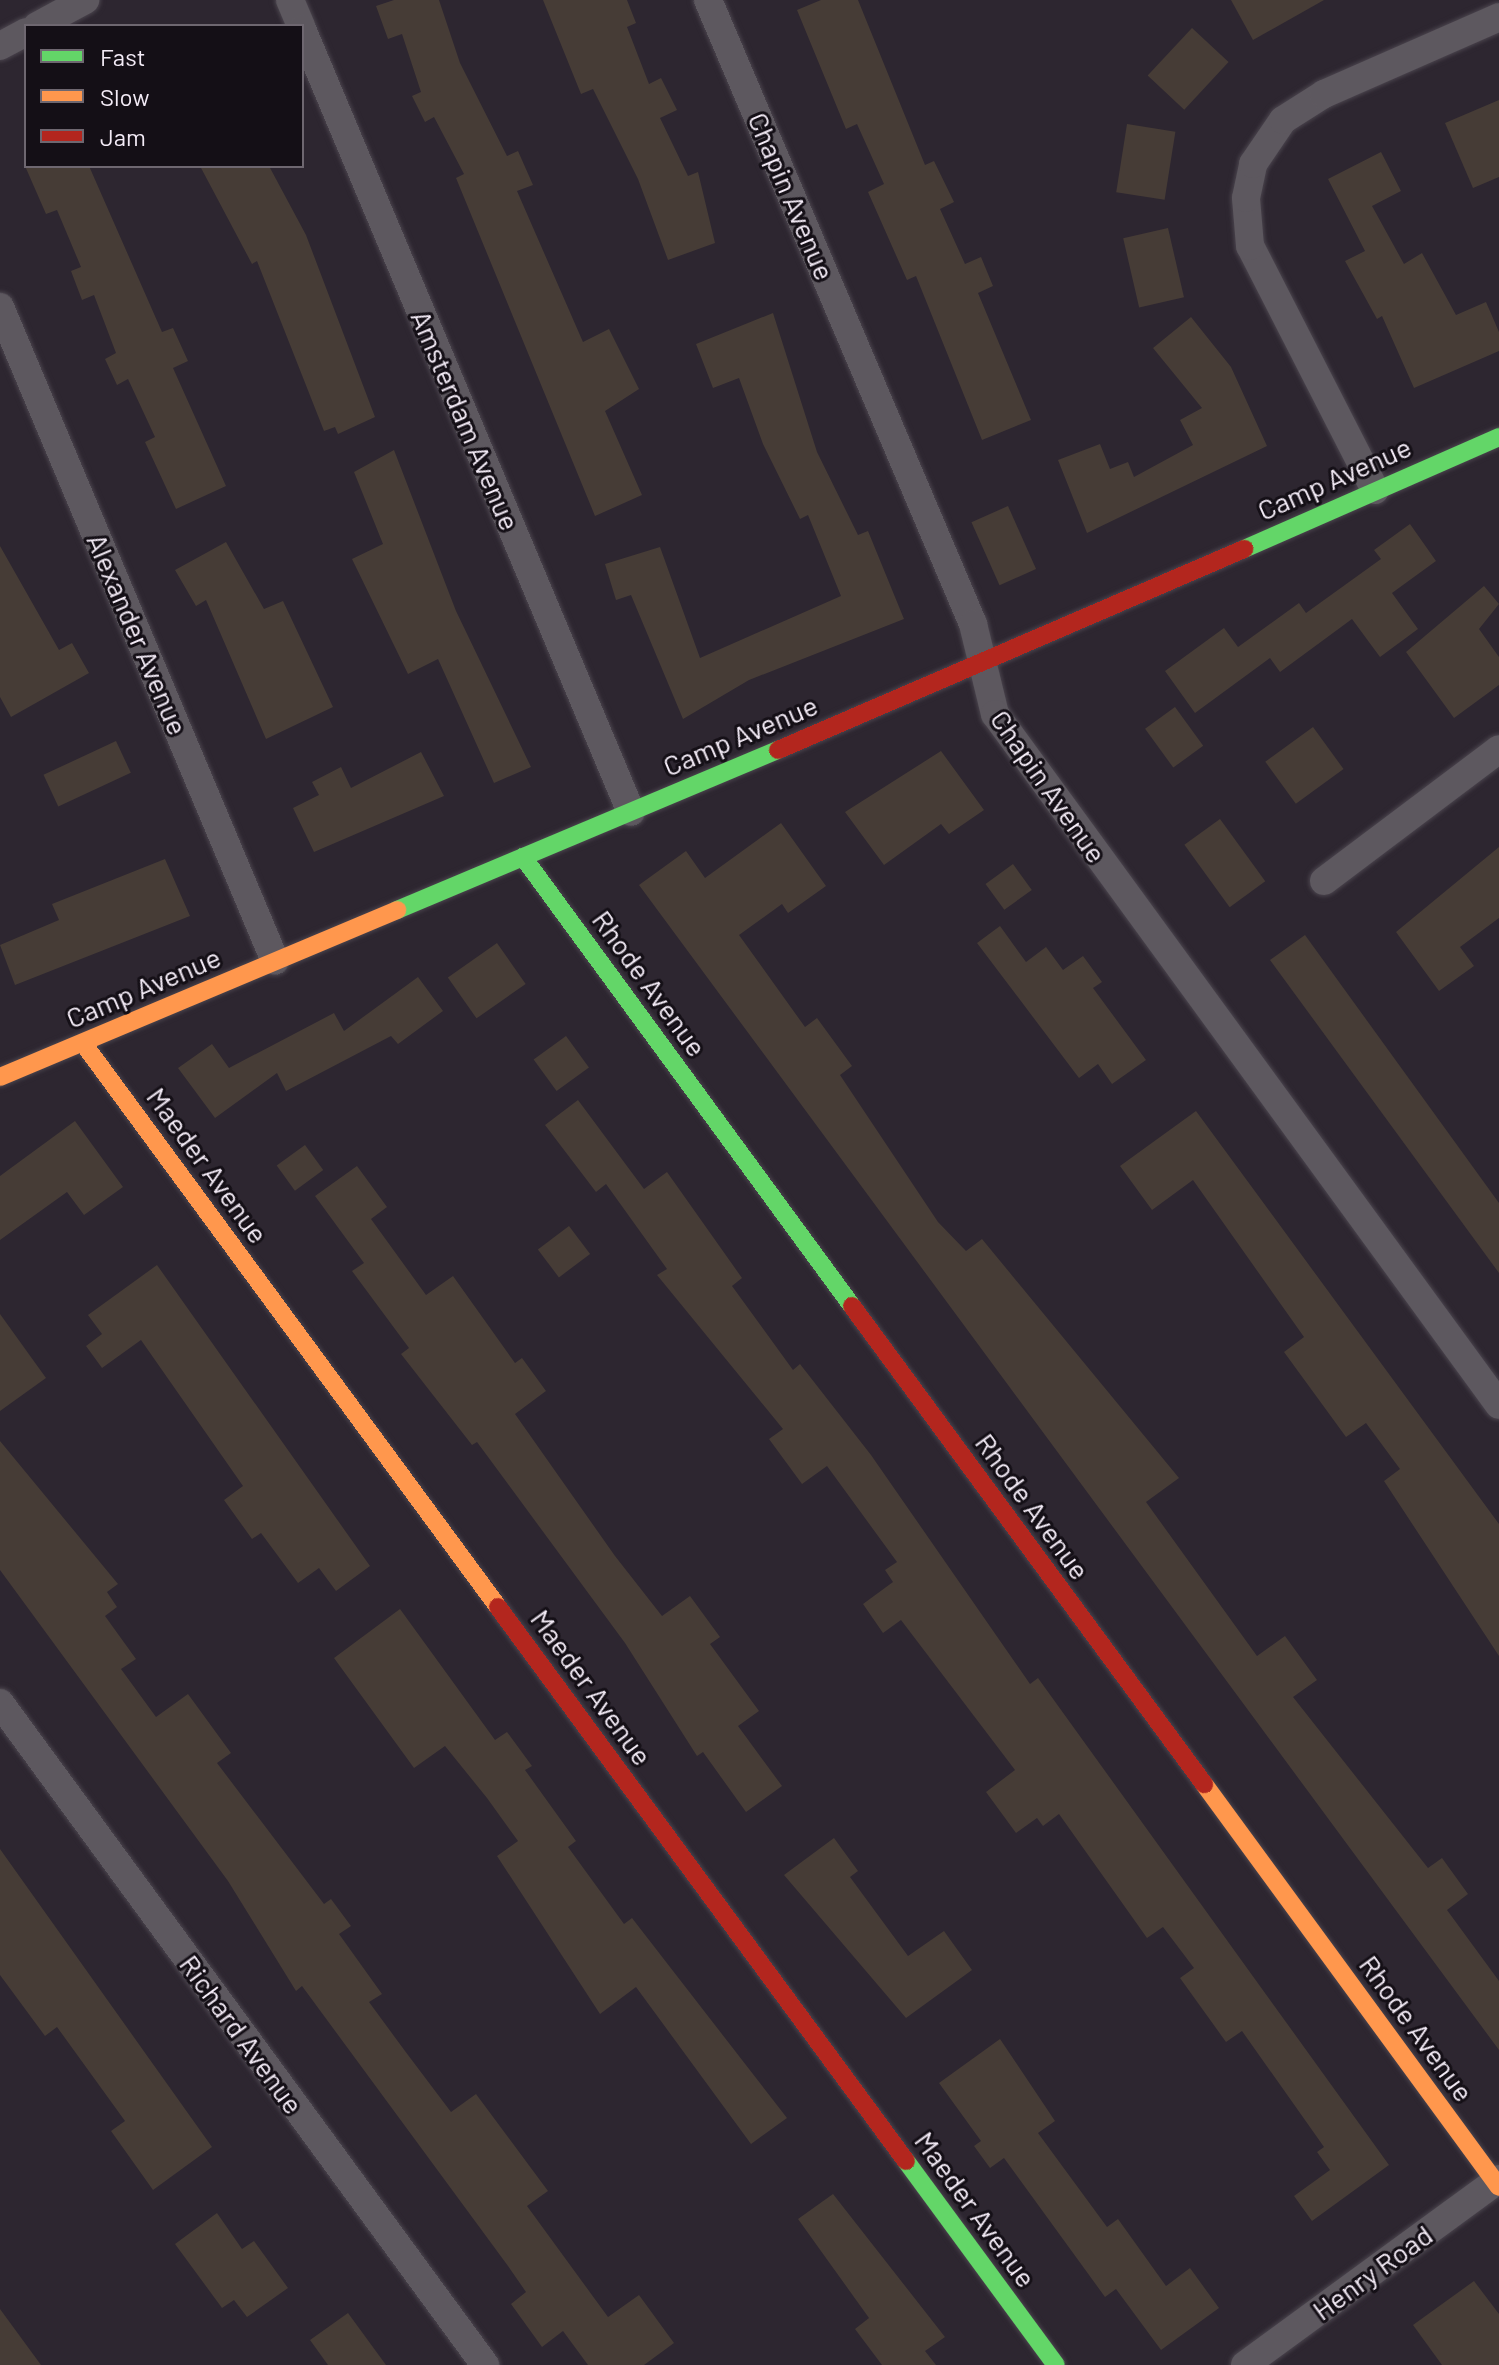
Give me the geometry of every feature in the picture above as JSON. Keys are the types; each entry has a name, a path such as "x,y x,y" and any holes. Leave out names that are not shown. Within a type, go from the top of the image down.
{"street":[{"path":"41,24 85,0"},
{"name":"Amsterdam Avenue","path":"290,0 299,24"},
{"name":"Chapin Avenue","path":"708,0 973,624 980,665 995,714 1499,1405"},
{"path":"1375,490 1250,246 1246,198 1253,164 1283,120 1324,94 1499,17"},
{"path":"0,46 24,33"},
{"name":"Amsterdam Avenue","path":"304,35 631,812"},
{"name":"Alexander Avenue","path":"0,307 275,961"},
{"name":"Camp Avenue","path":"0,1077 980,665 1499,437"},
{"path":"1324,881 1499,749"},
{"name":"Rhode Avenue","path":"523,857 1498,2183"},
{"name":"Maeder Avenue","path":"83,1043 1056,2365"},
{"name":"Richard Avenue","path":"0,1703 485,2365"},
{"name":"Henry Road","path":"1245,2365 1498,2183"}],"building":[{"path":"394,0 439,0 460,63 507,156 518,151 533,185 517,191 583,342 609,329 639,389 605,411 642,495 595,516 456,178 464,174 434,117 425,122 412,96 421,92 402,34 388,39 376,6"},
{"path":"543,0 627,0 636,23 627,27 649,84 661,78 677,110 660,118 688,176 698,172 715,243 668,260 638,179 593,89 581,94"},
{"path":"821,0 858,0 925,165 934,161 954,202 940,209 965,264 981,257 993,286 978,293 1031,420 982,440 916,276 907,280 868,192 884,184 857,124 846,129 797,10"},
{"path":"1231,0 1324,0 1253,40"},
{"path":"1192,28 1229,62 1184,110 1148,76"},
{"path":"1499,100 1499,177 1473,188 1445,123"},
{"path":"1127,124 1175,132 1165,200 1116,192"},
{"path":"1381,152 1401,191 1372,206 1404,264 1422,253 1456,315 1486,302 1499,332 1499,351 1414,388 1382,316 1377,319 1345,261 1365,251 1328,179"},
{"path":"26,168 90,168 162,332 173,328 188,361 173,368 226,486 176,509 145,442 155,437 128,379 117,385 105,359 116,353 94,295 82,300 71,271 81,267 57,210 46,214"},
{"path":"201,168 270,168 306,235 375,417 338,434 335,427 324,431 257,261 252,264"},
{"path":"1168,228 1184,297 1139,308 1123,238"},
{"path":"773,313 817,452 858,535 868,531 904,619 749,680 683,719 631,595 616,600 605,564 660,547 700,658 841,596 808,515 800,519 763,444 739,378 713,388 696,344"},
{"path":"1191,317 1231,367 1267,446 1087,533 1058,460 1100,444 1110,469 1128,462 1134,477 1193,445 1180,420 1202,408 1153,348"},
{"path":"394,450 456,611 531,767 494,783 438,659 408,674 352,559 383,544 354,472"},
{"path":"1008,506 1036,569 1000,585 971,522"},
{"path":"1410,524 1436,561 1392,593 1418,629 1380,657 1352,619 1280,672 1270,658 1195,713 1165,671 1224,628 1238,647 1299,603 1306,613 1381,559 1374,550"},
{"path":"226,542 264,609 283,601 333,707 266,739 206,600 196,606 175,570"},
{"path":"0,546 59,650 72,643 89,673 11,717 0,697"},
{"path":"1484,586 1499,604 1479,629 1499,657 1499,685 1454,718 1406,652"},
{"path":"1175,707 1203,746 1173,768 1145,729"},
{"path":"1313,727 1344,769 1296,804 1265,762"},
{"path":"116,741 131,773 58,807 43,775"},
{"path":"941,751 984,810 949,834 941,824 884,865 845,812"},
{"path":"421,752 444,796 314,852 293,808 319,795 312,782 341,767 351,788"},
{"path":"1220,819 1265,881 1230,907 1184,845"},
{"path":"781,823 826,886 788,913 782,904 739,935 805,1027 817,1018 852,1066 840,1075 938,1222 966,1251 982,1239 1179,1478 1146,1502 1257,1656 1285,1636 1317,1680 1293,1697 1428,1868 1442,1858 1468,1894 1447,1910 1499,1981 1499,2050 639,885 686,851 705,878"},
{"path":"1499,847 1499,918 1460,947 1474,966 1439,991 1396,932"},
{"path":"165,859 190,916 15,985 0,945 59,920 52,904"},
{"path":"1013,864 1032,890 1004,910 985,884"},
{"path":"1000,926 1026,962 1046,947 1063,970 1083,956 1102,982 1093,988 1146,1060 1112,1084 1098,1064 1079,1078 977,943"},
{"path":"1305,935 1499,1203 1499,1273 1270,960"},
{"path":"497,943 526,984 477,1018 448,977"},
{"path":"418,977 443,1011 398,1044 391,1036 286,1091 277,1073 215,1118 178,1068 212,1044 229,1068 334,1013 344,1031"},
{"path":"566,1036 589,1068 557,1091 534,1060"},
{"path":"578,1100 644,1189 667,1172 742,1278 732,1286 793,1370 800,1364 871,1455 1030,1684 1038,1678 1389,2165 1312,2221 1294,2196 1330,2170 1317,2152 1324,2147 1242,2031 1226,2042 1180,1978 1194,1968 1163,1927 1147,1938 1059,1814 1043,1826 1037,1818 1016,1833 986,1792 1015,1770 901,1620 883,1633 863,1604 893,1582 885,1570 897,1562 827,1466 802,1484 769,1439 783,1429 657,1275 667,1269 606,1184 596,1192 545,1125"},
{"path":"1196,1111 1499,1524 1499,1656 1384,1481 1400,1469 1366,1423 1346,1437 1284,1352 1304,1337 1193,1180 1152,1210 1120,1166"},
{"path":"75,1121 123,1187 84,1215 67,1192 0,1240 0,1176"},
{"path":"305,1145 323,1170 295,1191 277,1166"},
{"path":"357,1166 387,1207 371,1219 426,1295 453,1276 515,1363 522,1358 546,1391 515,1414 615,1556 662,1616 690,1596 720,1637 710,1644 759,1711 738,1726 782,1786 746,1812 703,1752 697,1756 625,1643 477,1442 472,1445 401,1354 409,1348 352,1271 364,1263 315,1196"},
{"path":"569,1226 590,1254 559,1277 538,1249"},
{"path":"157,1265 370,1566 336,1591 319,1568 298,1583 261,1533 252,1539 224,1500 243,1486 141,1340 102,1368 86,1346 102,1334 88,1315"},
{"path":"0,1314 46,1378 0,1411"},
{"path":"0,1441 118,1584 107,1592 117,1607 105,1616 136,1659 121,1669 156,1717 188,1694 231,1753 217,1763 324,1904 331,1899 351,1926 339,1934 382,1994 369,2002 405,2051 451,2112 476,2094 548,2191 527,2206 608,2317 639,2295 674,2343 644,2365 588,2365 563,2331 542,2347 511,2304 526,2292 508,2266 302,1986 296,1991 228,1881 0,1570"},
{"path":"400,1609 495,1740 507,1732 532,1766 525,1770 576,1841 568,1847 624,1924 632,1918 787,2118 751,2144 636,1987 600,2014 497,1856 518,1841 487,1798 445,1746 414,1768 334,1658"},
{"path":"834,1838 858,1871 850,1877 908,1956 944,1931 972,1970 906,2018 784,1875"},
{"path":"0,1849 212,2147 153,2190 111,2131 125,2121 57,2027 45,2036 0,1975"},
{"path":"1000,2039 1055,2121 1038,2133 1107,2227 1118,2219 1166,2286 1190,2268 1219,2308 1161,2350 1116,2289 1105,2297 1004,2158 990,2168 974,2146 981,2141 939,2083"},
{"path":"833,2194 945,2337 925,2351 936,2365 882,2365 855,2329 869,2318 798,2219"},
{"path":"217,2213 242,2249 254,2241 288,2288 247,2317 234,2300 222,2308 175,2244"},
{"path":"1474,2281 1499,2314 1499,2365 1442,2365 1413,2325"},
{"path":"0,2309 41,2365 0,2365"},
{"path":"348,2313 386,2365 328,2365 310,2340"}],"traffic: fast":[{"path":"1244,549 1499,437"},
{"path":"397,910 778,750"},
{"path":"523,857 852,1306"},
{"path":"906,2161 1056,2365"}],"traffic: slow":[{"path":"0,1077 397,910"},
{"path":"83,1043 498,1607"},
{"path":"1204,1784 1499,2187"}],"traffic: jam":[{"path":"778,750 1244,549"},
{"path":"852,1306 1204,1784"},
{"path":"498,1607 906,2161"}]}
